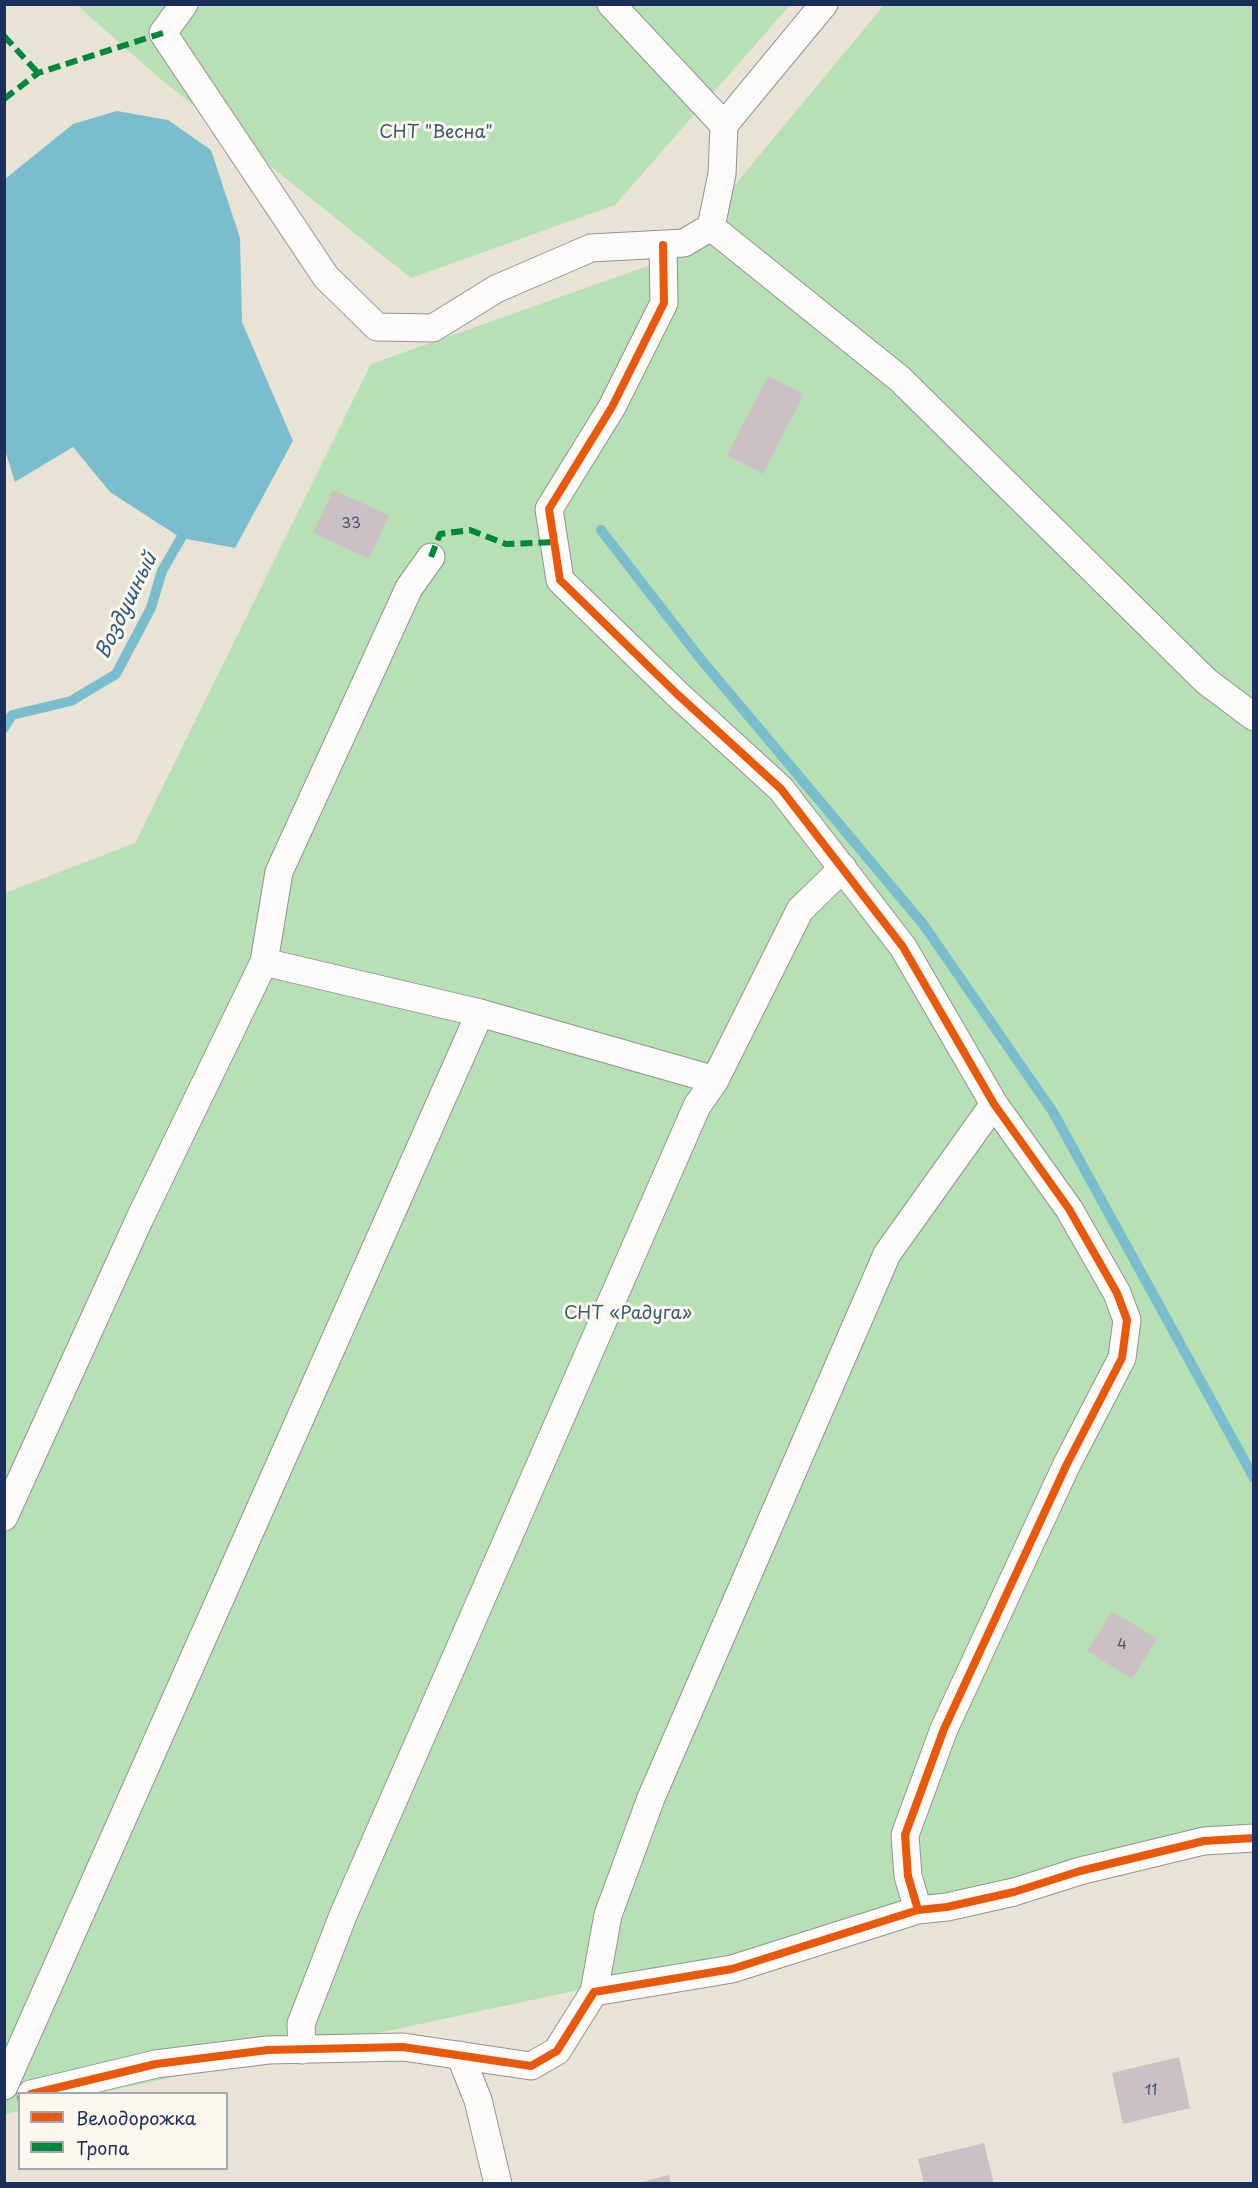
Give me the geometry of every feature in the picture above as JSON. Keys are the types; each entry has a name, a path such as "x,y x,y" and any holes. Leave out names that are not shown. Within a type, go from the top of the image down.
{"street":[{"path":"184,4 163,33 326,277 376,327 433,328 496,289 591,248 684,243 711,227 722,174 724,125 824,4"},
{"path":"611,4 724,125"},
{"path":"711,227 900,379 1206,681 1254,717"},
{"path":"663,245 664,303 612,407 549,509 560,580 677,694 781,789 843,868 903,947 994,1104 1069,1209 1117,1293 1127,1320 1122,1358 1067,1464 944,1729 905,1835 908,1876 918,1910"},
{"path":"4,1517 140,1218 264,962 279,872 409,588 431,557"},
{"path":"302,2050 301,2024 344,1913 697,1106 715,1080 800,910 843,868"},
{"path":"264,962 480,1013 715,1080"},
{"path":"4,2086 480,1013"},
{"path":"40,2092 156,2064 268,2050 403,2048 531,2066 557,2051 594,1992 608,1915 651,1797 887,1254 994,1104"},
{"path":"594,1992 732,1969 918,1910 947,1907 1014,1892 1080,1871 1204,1841 1254,1838"},
{"path":"460,2055 478,2100 498,2184"}],"green space":[{"name":"СНТ \"Весна\"","path":"77,5 790,5 615,205 411,278 158,77"},
{"name":"СНТ «Радуга»","path":"884,5 1253,5 1253,1845 104,2092 18,2092 18,2111 5,2114 5,893 135,843 371,364 676,256"}],"water":[{"path":"117,111 168,120 211,150 240,238 242,322 293,441 235,548 181,538 110,492 73,447 15,482 5,450 5,179 73,124"}],"building":[{"path":"768,376 804,394 763,474 727,455"},
{"path":"333,490 389,515 369,559 313,533"},
{"path":"1112,1611 1157,1639 1132,1679 1087,1651"},
{"path":"1179,2057 1190,2108 1123,2124 1112,2073"},
{"path":"984,2143 994,2184 924,2184 918,2159"},
{"path":"669,2175 671,2184 638,2184 638,2183"}],"waterway":[{"path":"601,530 699,657 923,924 1053,1112 1254,1478"},
{"name":"Воздушный","path":"4,728 12,715 71,701 116,674 151,608 162,571 181,538"}],"marked path":[{"path":"4,99 38,73 163,33"},
{"path":"4,36 38,73"},
{"path":"431,557 440,534 470,530 506,544 554,542"}],"cycle path":[{"path":"663,245 664,303 612,407 549,509 560,580 677,694 781,789 903,947 994,1104 1069,1209 1117,1293 1127,1320 1122,1358 1067,1464 944,1729 905,1835 908,1876 918,1910"},
{"path":"39,2092 156,2064 268,2050 403,2047 531,2066 557,2051 594,1992 732,1969 918,1910 947,1907 1014,1892 1080,1871 1204,1841 1254,1838"}]}
